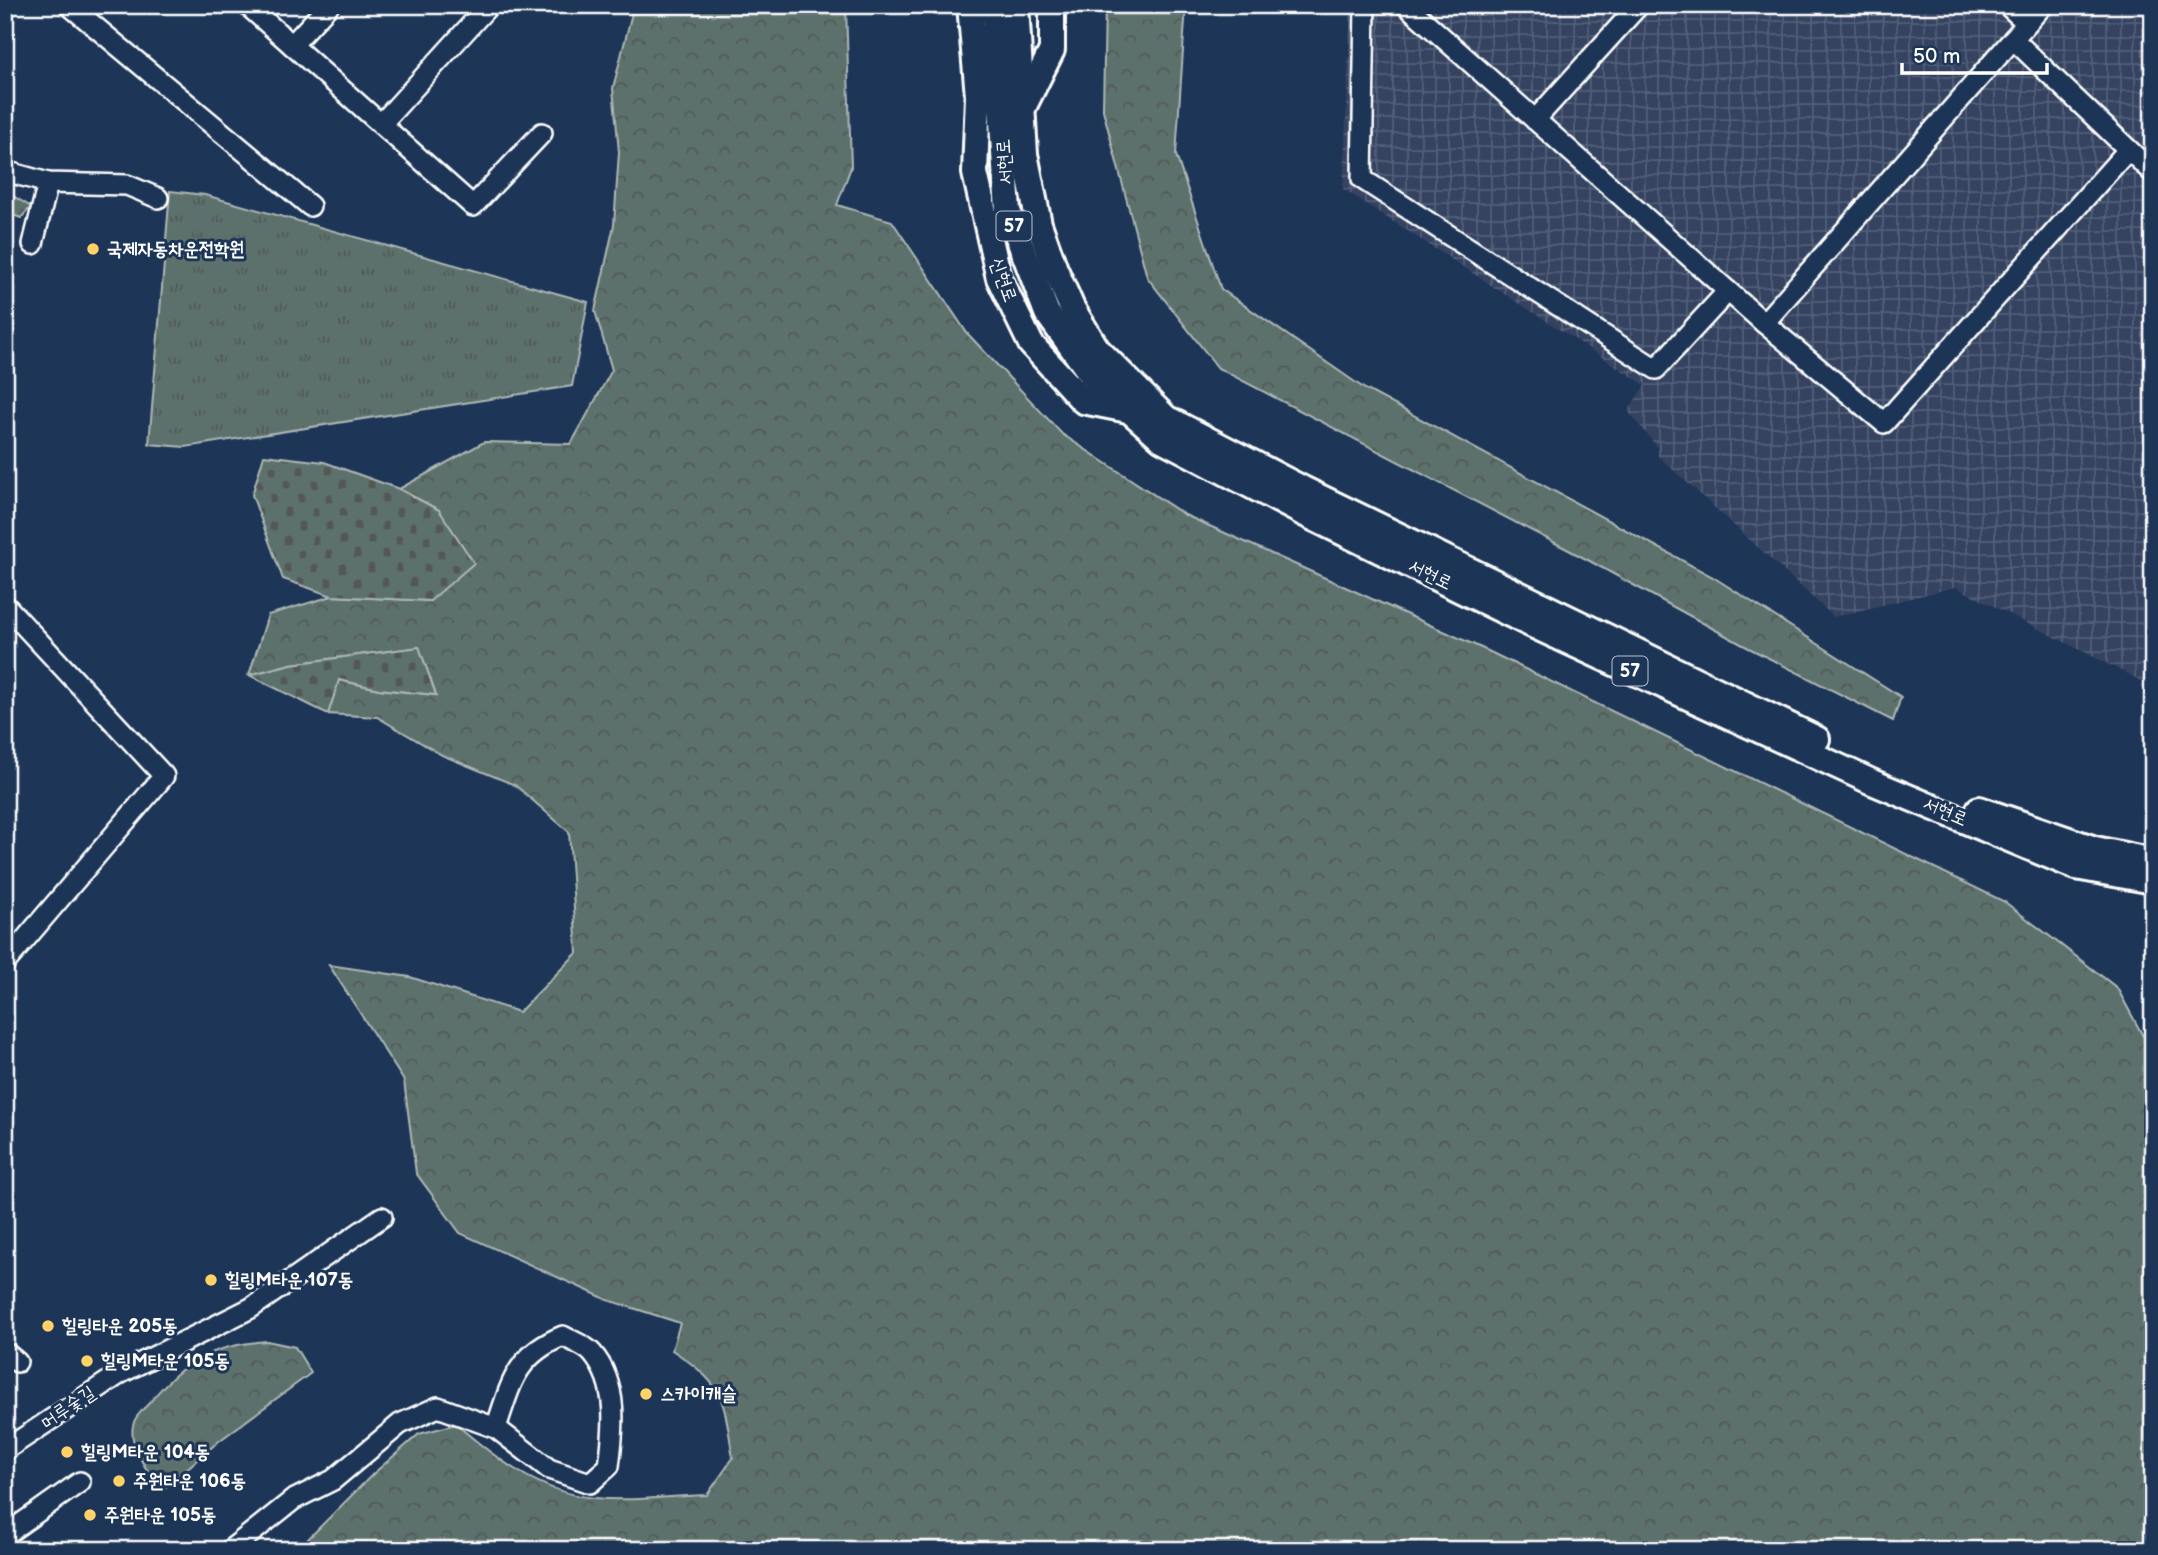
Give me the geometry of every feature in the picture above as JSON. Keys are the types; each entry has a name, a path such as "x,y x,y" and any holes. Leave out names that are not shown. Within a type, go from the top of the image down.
{"main road":[{"name":"신현로","path":"970,5 978,96 975,173 999,278 1031,344 1083,401 1130,410"},
{"name":"서현로","path":"994,5 1008,211 1047,313 1096,382 1162,439 1305,514 1680,694 1872,782 2076,867 2153,881"},
{"name":"서현로","path":"1016,5 1025,154 1039,224 1072,308 1097,349 1166,418 1303,489 1828,744 1996,816 2095,849 2153,861"},
{"path":"1023,107 1052,51 1052,5"}],"street":[{"path":"69,5 310,206"},
{"path":"247,5 473,206 542,133"},
{"path":"292,45 329,5"},
{"path":"382,123 489,5"},
{"path":"1365,5 1362,179 1656,369 1728,291"},
{"path":"1406,5 1764,323 1884,423 2128,150"},
{"path":"1535,120 1639,5"},
{"path":"2007,5 2027,23"},
{"path":"1764,323 2043,5"},
{"path":"2013,39 2153,173"},
{"path":"5,171 48,183 127,185 158,198"},
{"path":"33,244 48,183"},
{"path":"5,605 164,776 5,963"},
{"name":"머루숯길","path":"5,1450 121,1373 251,1308 382,1217"},
{"path":"230,1550 293,1500 333,1480 400,1424 438,1407 496,1428 549,1469 590,1483 609,1466 615,1416 603,1370 591,1351 564,1336 541,1345 514,1372 496,1428"},
{"path":"5,1535 80,1482"}],"shaded area":[{"path":"1351,5 2153,5 2153,687 1956,587 1834,617 1658,456 1658,448 1628,411 1645,385 1343,189"}],"green space":[{"path":"634,5 846,5 851,167 837,205 892,221 967,333 1062,434 1185,515 1488,651 2005,902 2117,988 2143,1036 2153,1035 2153,1550 297,1550 373,1474 419,1434 456,1424 487,1450 537,1482 575,1495 595,1498 637,1499 707,1495 733,1458 724,1407 719,1395 703,1374 672,1350 680,1323 608,1300 460,1233 416,1173 404,1081 329,965 410,977 519,1012 577,953 569,832 515,785 442,755 377,717 328,714 339,680 379,689 436,695 419,647 291,664 249,675 268,615 332,596 430,601 439,510 399,489 484,442 571,444 612,370 595,311 614,225 619,152 613,88"},
{"path":"1105,5 1186,5 1176,155 1221,289 1365,389 1713,577 1901,697 1893,721 1743,645 1586,559 1218,368 1147,277 1103,110"},
{"path":"5,191 31,207 21,218 5,212"},
{"path":"170,191 205,195 588,302 572,386 185,447 149,444"},
{"path":"264,455 324,462 399,489 439,510 474,563 430,601 332,596 283,579 252,495"},
{"path":"419,647 436,695 379,689 339,680 328,714 249,675 291,664"},
{"path":"267,1341 295,1347 311,1373 219,1441 162,1490 136,1449 132,1431 137,1417 163,1387 188,1365 231,1346"}],"place":[{"name":"국제자동차운전학원","path":"93,249"},
{"name":"힐링M타운 107동","path":"211,1280"},
{"name":"힐링타운 205동","path":"48,1326"},
{"name":"힐링M타운 105동","path":"87,1361"},
{"name":"스카이캐슬","path":"646,1394"},
{"name":"힐링M타운 104동","path":"67,1452"},
{"name":"주원타운 106동","path":"119,1481"},
{"name":"주원타운 105동","path":"90,1515"}]}
